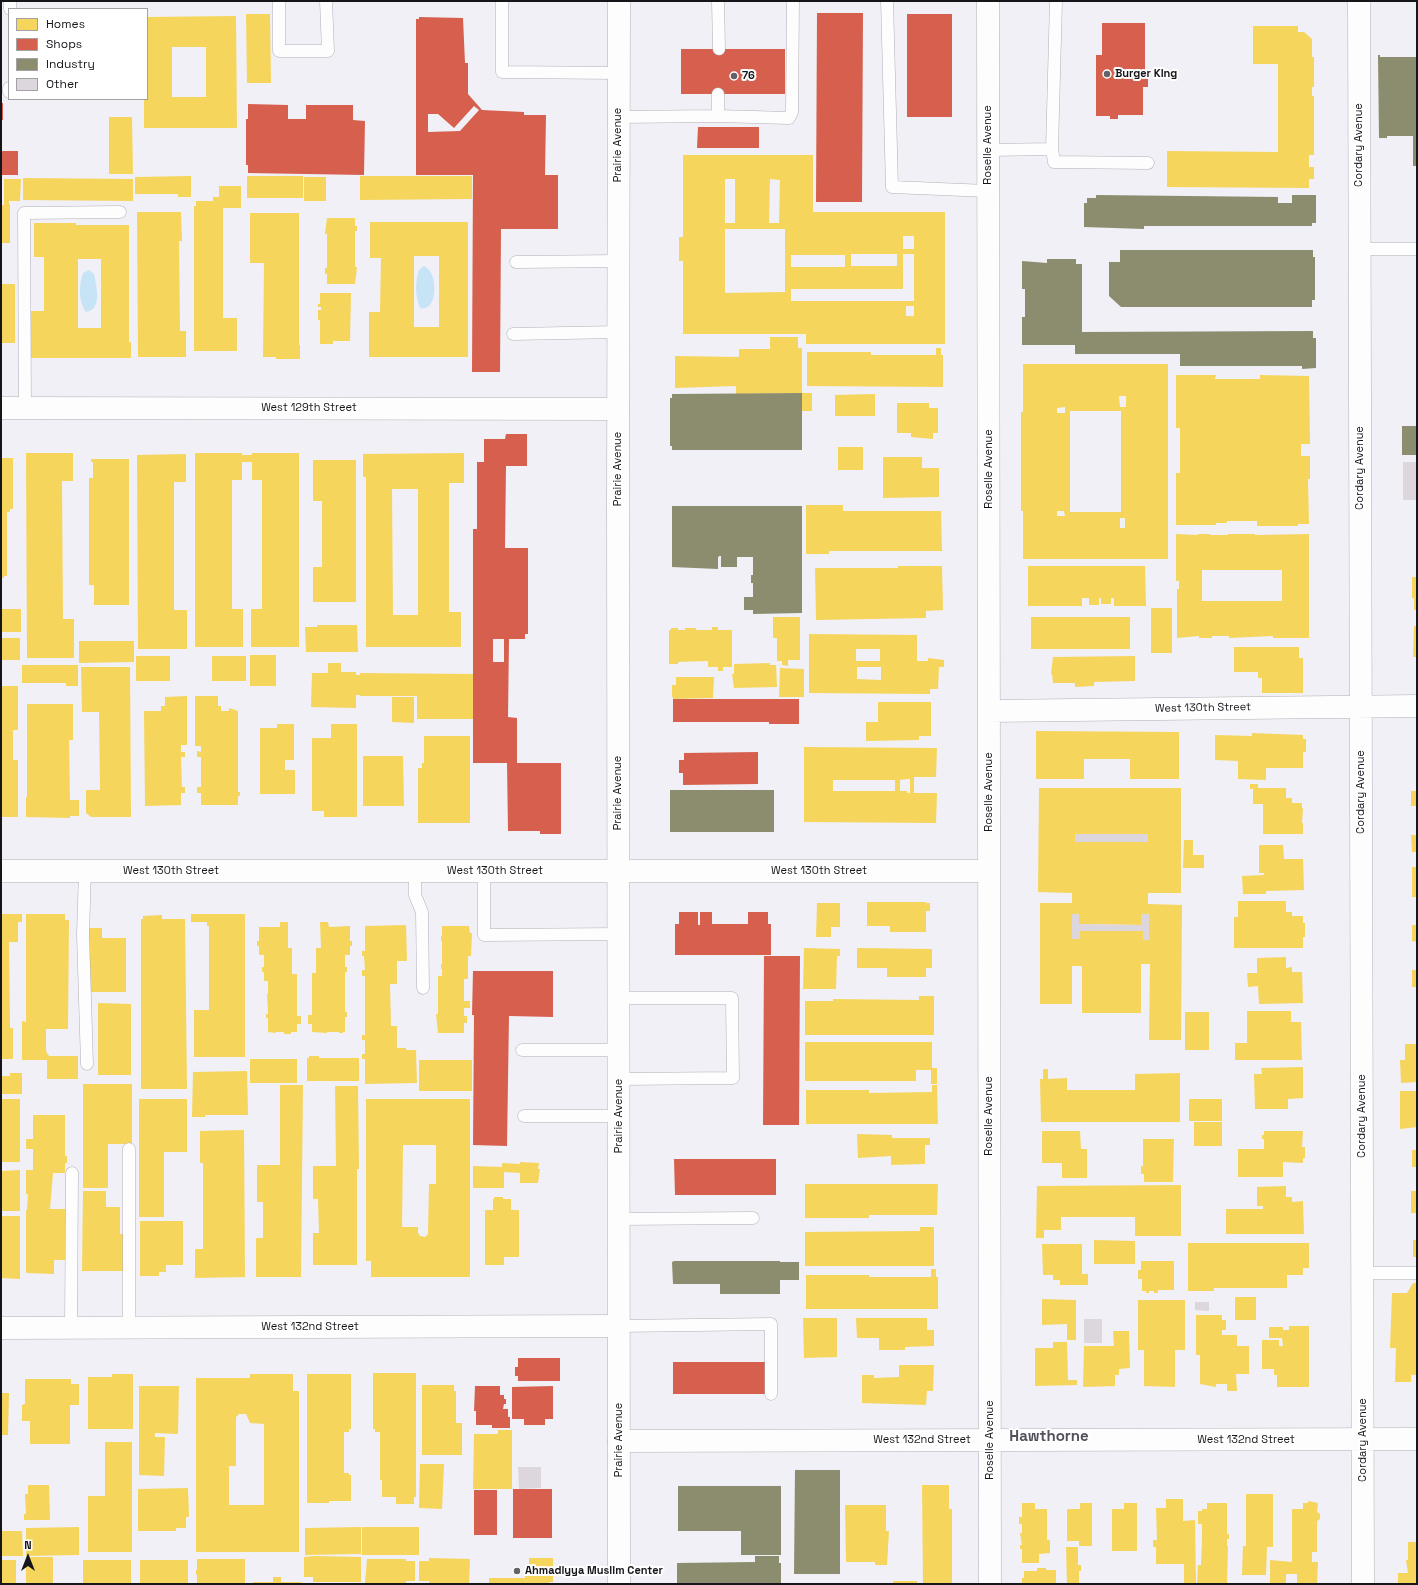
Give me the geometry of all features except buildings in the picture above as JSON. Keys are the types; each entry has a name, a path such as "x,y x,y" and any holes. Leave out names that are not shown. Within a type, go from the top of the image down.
{"street":[{"name":"Prairie Avenue","path":"619,1 619,1584"},
{"name":"Roselle Avenue","path":"988,1 990,1584"},
{"name":"Cordary Avenue","path":"1359,1 1363,1584"},
{"name":"West 129th Street","path":"1,408 618,409"},
{"name":"West 130th Street","path":"989,711 1417,706"},
{"name":"West 130th Street","path":"1,871 989,871"},
{"name":"West 132nd Street","path":"1,1328 619,1326"},
{"name":"West 132nd Street","path":"619,1441 1417,1439"}],"lane":[{"path":"279,1 279,50 328,51 326,1"},
{"path":"502,1 502,72 618,73"},
{"path":"718,1 718,49"},
{"path":"618,117 718,116 789,118 792,112 793,1"},
{"path":"887,1 892,187 988,191"},
{"path":"1056,1 1052,149 1054,162 1148,162"},
{"path":"718,94 718,116"},
{"path":"988,150 1052,149"},
{"path":"25,408 24,213 120,212"},
{"path":"1360,249 1417,249"},
{"path":"516,262 618,261"},
{"path":"513,334 618,332"},
{"path":"85,871 83,934 87,1064"},
{"path":"415,871 414,895 422,912 423,988"},
{"path":"484,871 484,935 619,934"},
{"path":"619,998 732,998 733,1078 619,1079"},
{"path":"522,1050 619,1050"},
{"path":"524,1116 619,1116"},
{"path":"129,1149 129,1328"},
{"path":"71,1328 72,1173"},
{"path":"619,1219 753,1218"},
{"path":"1363,1273 1417,1273"},
{"path":"619,1326 770,1324 771,1394"}],"water":[{"path":"424,266 429,270 432,276 434,291 430,304 426,308 420,308 416,294 416,284 419,270"},
{"path":"89,270 94,274 97,302 91,310 86,312 80,298 80,288 83,273"}],"place":[{"name":"Burger King","path":"1107,74"},
{"name":"76","path":"734,76"},
{"name":"Ahmadiyya Muslim Center","path":"517,1571"}],"district":[{"name":"Hawthorne","path":"1049,1437"}]}
